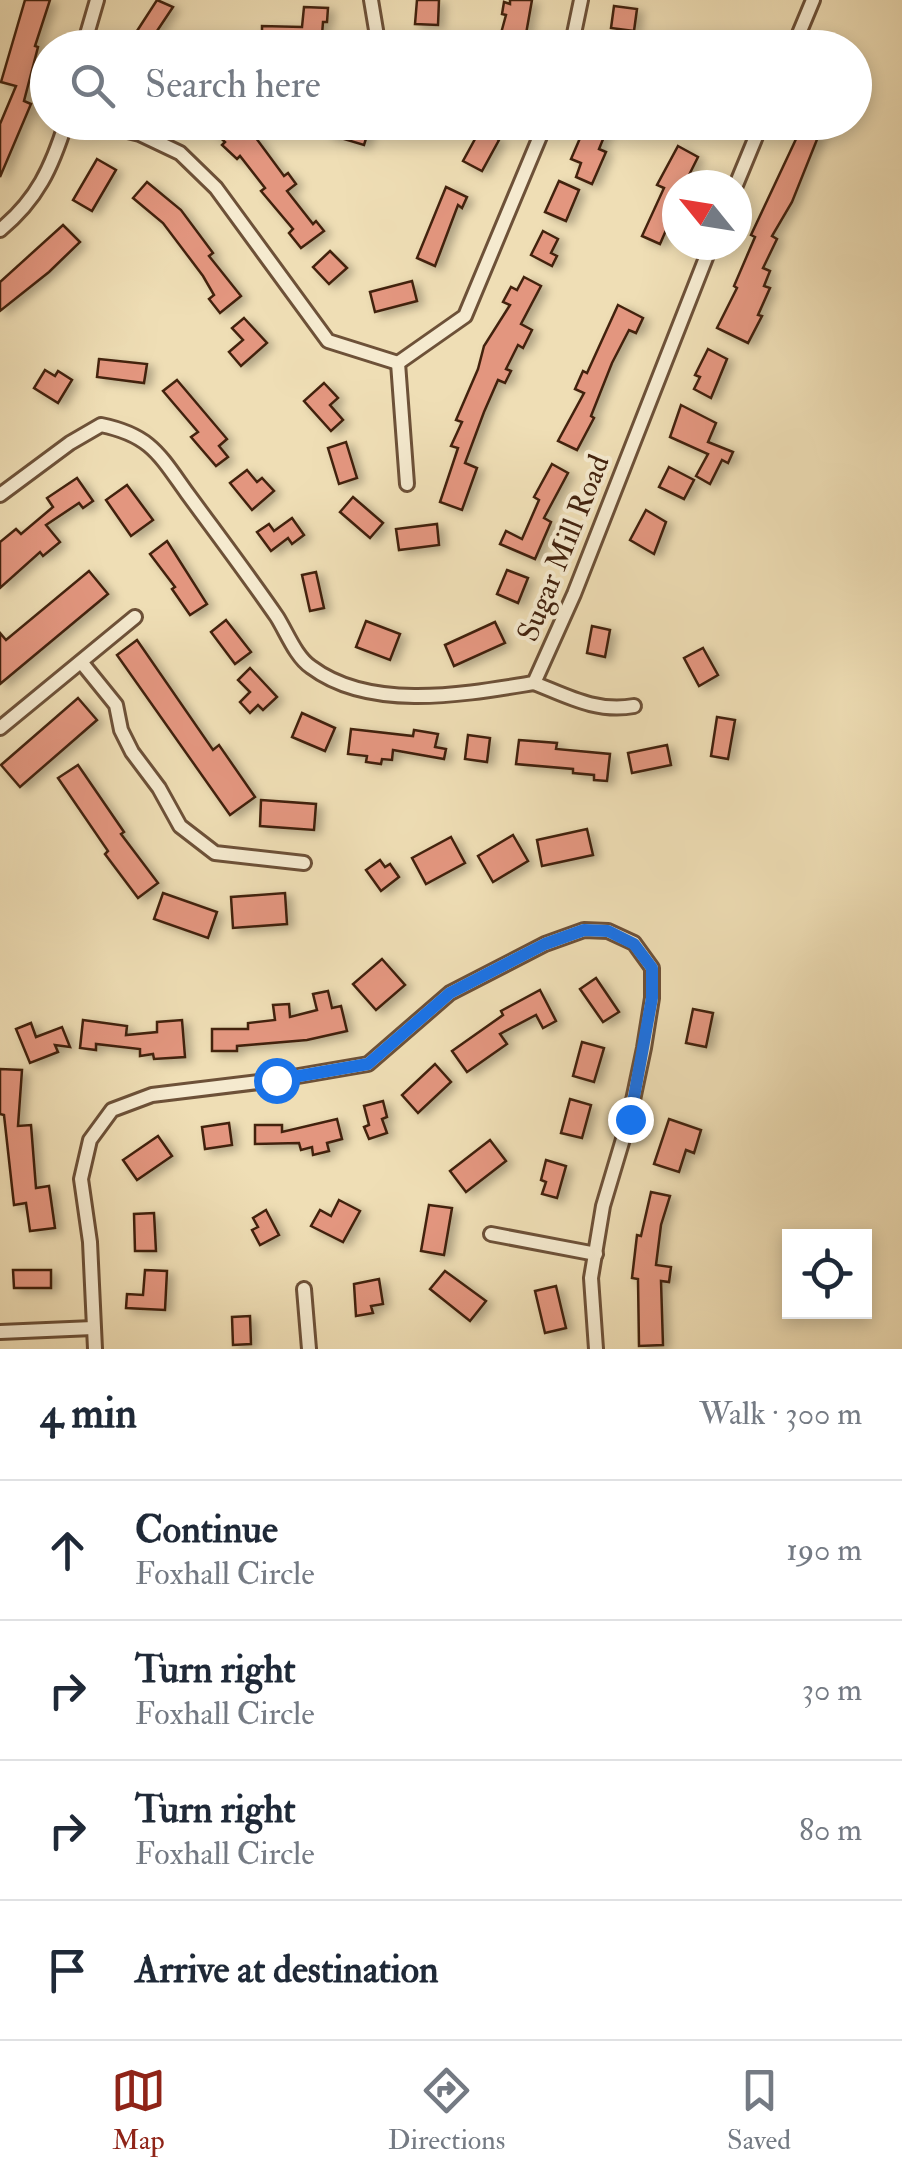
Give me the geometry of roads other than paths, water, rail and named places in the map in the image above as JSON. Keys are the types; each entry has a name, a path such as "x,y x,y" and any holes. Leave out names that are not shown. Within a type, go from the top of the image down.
{"street":[{"path":"89,30 97,0"},
{"path":"372,0 376,30"},
{"path":"575,30 580,0"},
{"path":"800,30 813,0"},
{"path":"0,230 16,217 50,172 60,140"},
{"path":"153,140 180,153 216,188 328,341 398,363"},
{"path":"398,363 466,316 539,140"},
{"path":"742,170 755,140"},
{"name":"Sugar Mill Road","path":"0,494 100,426 130,431 164,462 308,665 332,680 365,692 453,696 534,683 574,594 705,260"},
{"path":"398,363 407,484"},
{"path":"0,728 135,617"},
{"path":"82,663 116,704 121,730 132,752 159,788 180,826 215,854 304,863"},
{"path":"534,683 613,710 634,706"},
{"path":"95,1349 90,1242 81,1179 90,1140 112,1110 152,1095 368,1064 450,993 545,944 584,930 608,931 634,944 652,968 644,1048 630,1119 604,1206 596,1254 591,1300 596,1349"},
{"path":"491,1234 596,1254"},
{"path":"304,1288 308,1349"},
{"path":"0,1332 93,1328"}]}
